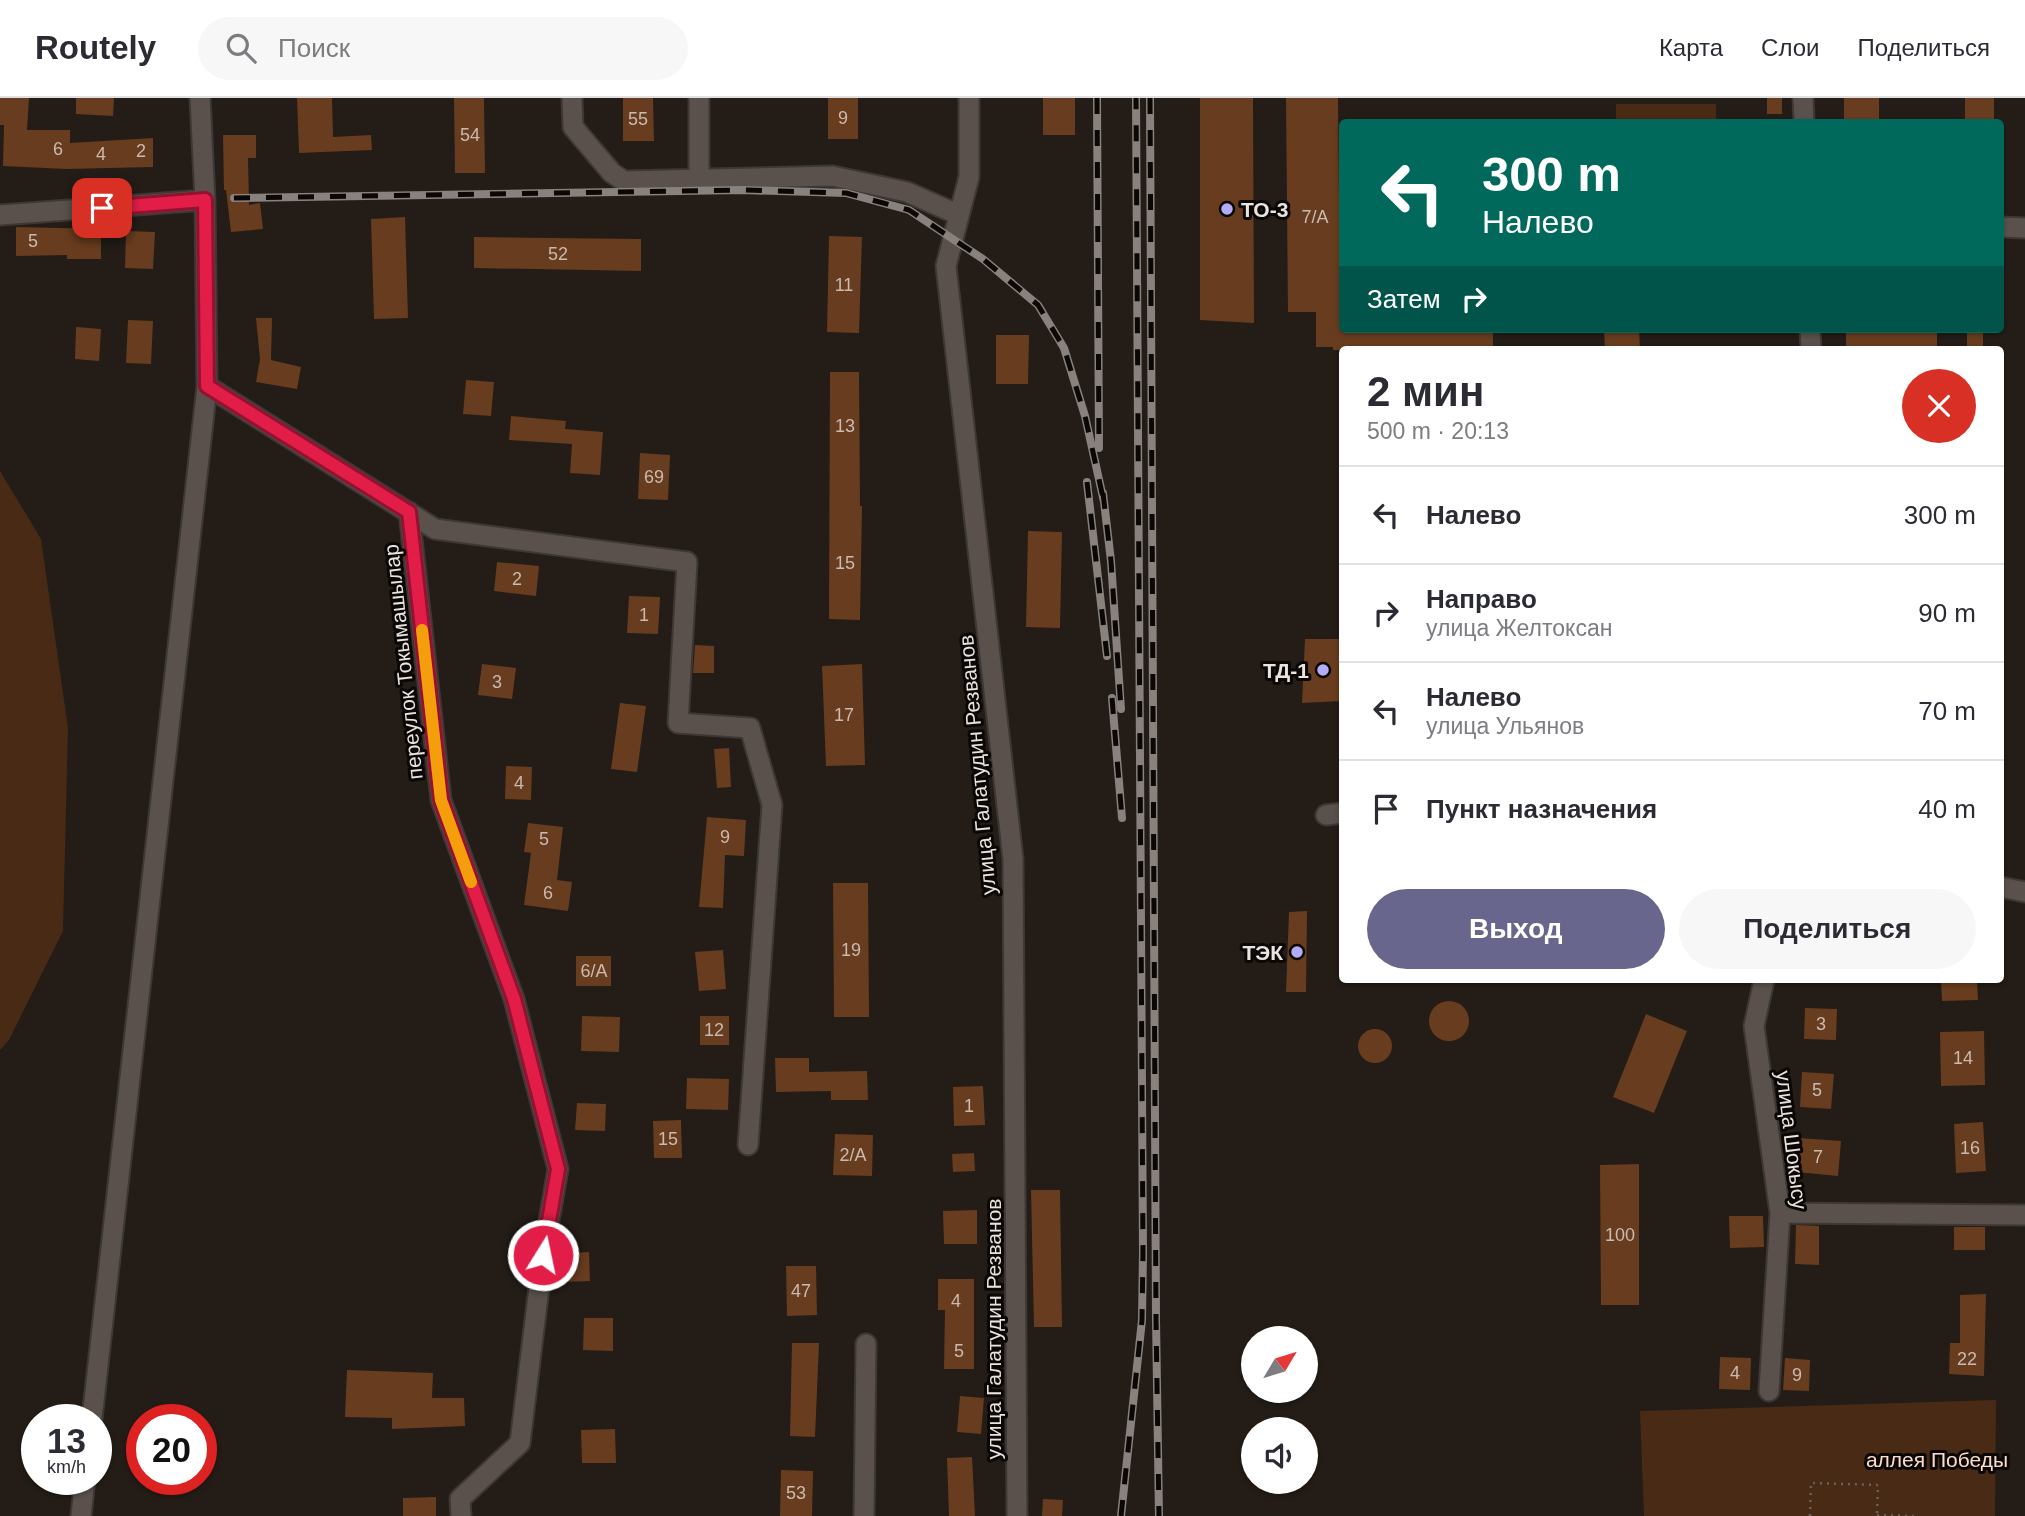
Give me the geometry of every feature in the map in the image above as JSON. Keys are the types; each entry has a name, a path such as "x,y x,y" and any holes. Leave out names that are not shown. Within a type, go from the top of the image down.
{"street":[{"path":"94,1404 207,386 205,200 200,98"},
{"path":"572,98 573,127 612,173 624,181 832,176 907,192 959,215"},
{"path":"699,98 699,179"},
{"name":"улица Галатудин Резванов","path":"970,98 969,177 946,266 1013,859 1017,1516"},
{"path":"1803,98 1804,119"},
{"path":"0,215 205,200"},
{"path":"2004,227 2025,228"},
{"path":"207,386 435,528 687,562 678,723 750,728 772,804 748,1145"},
{"name":"переулок Токымашылар","path":"409,512 441,800 514,999 558,1169 543,1255 520,1443 460,1499 461,1516"},
{"path":"2004,888 2025,892"},
{"name":"улица Шокысу","path":"1763,983 1754,1026 1780,1213 1769,1391"},
{"path":"1780,1213 2025,1216"},
{"path":"863,1516 866,1344"},
{"path":"81,1516 83,1495"}],"path":[{"path":"1810,1516 1811,1483 1878,1485 1877,1516 1917,1516"}],"green space":[{"path":"1616,104 1716,104 1716,119 1616,119"},
{"path":"0,471 41,539 68,728 63,931 9,1040 0,1050"},
{"name":"аллея Победы","path":"1996,1400 1995,1516 1644,1516 1640,1411"}],"building":[{"path":"0,98 29,98 27,130 70,130 70,143 153,138 153,167 66,169 3,166 4,125 0,125"},
{"path":"76,98 114,98 113,116 76,114"},
{"path":"297,98 332,98 333,137 371,135 372,150 299,153"},
{"path":"454,98 484,98 485,173 455,173"},
{"path":"623,98 653,98 654,141 623,141"},
{"path":"828,98 858,98 858,139 828,139"},
{"path":"1043,98 1075,98 1075,135 1043,135"},
{"name":"ТО-3","path":"1200,98 1253,98 1254,323 1200,320"},
{"path":"1286,98 1338,98 1339,333 1493,333 1493,346 1339,346 1339,350 1333,350 1333,347 1316,347 1316,312 1288,312"},
{"path":"1767,98 1782,98 1782,114 1767,114"},
{"path":"1844,98 1879,98 1879,119 1844,119"},
{"path":"1965,98 1994,98 1994,119 1965,119"},
{"path":"223,135 256,135 256,158 248,158 249,205 260,203 263,229 231,232 224,190"},
{"path":"405,217 408,318 374,319 371,219"},
{"path":"16,227 101,229 101,259 67,259 67,255 16,256"},
{"path":"126,231 155,232 153,269 125,268"},
{"path":"829,236 862,237 859,333 827,332"},
{"path":"474,237 641,239 641,271 474,268"},
{"path":"256,318 272,318 271,360 301,367 297,389 256,382 260,359"},
{"path":"128,320 153,321 151,364 126,363"},
{"path":"76,327 101,329 99,361 75,359"},
{"path":"1604,333 1639,333 1640,346 1605,346"},
{"path":"1846,333 1937,333 1937,346 1846,346"},
{"path":"1967,333 1983,333 1983,346 1967,346"},
{"path":"996,335 1029,335 1028,384 996,384"},
{"path":"830,372 859,372 862,506 860,620 829,619"},
{"path":"466,380 494,382 491,416 463,414"},
{"path":"511,416 566,421 565,429 603,432 600,475 570,473 572,444 509,440"},
{"path":"640,453 670,455 668,500 638,499"},
{"path":"1028,531 1062,532 1060,628 1026,627"},
{"path":"497,562 539,566 536,596 494,591"},
{"path":"629,596 660,597 658,634 627,633"},
{"name":"ТД-1","path":"1305,639 1339,639 1339,701 1302,703"},
{"path":"695,645 714,646 714,673 693,673"},
{"path":"482,664 516,668 512,699 478,695"},
{"path":"862,664 865,765 826,766 822,666"},
{"path":"620,703 646,706 637,772 611,769"},
{"path":"729,748 731,787 717,788 714,749"},
{"path":"506,766 532,767 531,800 505,799"},
{"path":"707,817 746,820 744,856 725,855 723,908 699,907"},
{"path":"528,823 563,827 557,880 572,882 568,911 524,905 531,853 524,852"},
{"path":"833,883 868,883 869,1017 834,1017"},
{"name":"ТЭК","path":"1307,911 1306,992 1286,992 1289,912"},
{"path":"723,950 726,989 699,991 695,952"},
{"path":"576,956 611,956 611,986 576,986"},
{"path":"1941,983 1977,983 1978,1000 1942,1001"},
{"path":"1449,1001 1457,1002 1463,1007 1468,1013 1468,1029 1463,1035 1457,1040 1449,1041 1441,1040 1435,1035 1430,1029 1429,1021 1430,1013 1435,1007 1441,1002"},
{"path":"1805,1008 1837,1009 1836,1040 1804,1039"},
{"path":"1646,1014 1687,1031 1654,1113 1613,1097"},
{"path":"582,1016 620,1017 619,1052 581,1051"},
{"path":"700,1016 729,1016 729,1045 700,1045"},
{"path":"1375,1029 1387,1034 1392,1046 1387,1058 1375,1063 1363,1058 1358,1046 1363,1034"},
{"path":"1984,1031 1985,1085 1941,1086 1940,1032"},
{"path":"775,1058 809,1058 809,1072 867,1071 868,1100 831,1100 831,1091 776,1092"},
{"path":"1802,1072 1834,1074 1831,1109 1800,1107"},
{"path":"687,1078 729,1079 728,1110 686,1109"},
{"path":"983,1086 985,1125 954,1126 953,1087"},
{"path":"577,1103 606,1104 605,1131 575,1130"},
{"path":"681,1120 682,1158 654,1158 653,1121"},
{"path":"1983,1122 1986,1171 1956,1173 1954,1124"},
{"path":"835,1134 873,1135 872,1176 833,1175"},
{"path":"1799,1138 1841,1141 1838,1176 1796,1172"},
{"path":"974,1153 975,1171 953,1172 952,1154"},
{"path":"1639,1164 1639,1305 1601,1305 1600,1165"},
{"path":"1031,1190 1060,1190 1062,1327 1034,1327"},
{"path":"977,1210 977,1244 944,1244 943,1211"},
{"path":"1729,1216 1763,1216 1764,1247 1730,1248"},
{"path":"1796,1225 1819,1226 1819,1265 1795,1264"},
{"path":"1954,1227 1985,1227 1985,1250 1954,1250"},
{"path":"589,1252 590,1281 559,1282 558,1254"},
{"path":"786,1266 816,1266 817,1315 787,1316"},
{"path":"938,1279 974,1279 974,1369 944,1369 945,1310 938,1310"},
{"path":"1986,1294 1984,1376 1949,1374 1950,1343 1960,1343 1960,1295"},
{"path":"584,1318 613,1318 613,1351 583,1350"},
{"path":"792,1343 819,1343 815,1437 790,1436"},
{"path":"1720,1357 1751,1358 1750,1390 1719,1389"},
{"path":"1785,1358 1810,1360 1809,1391 1783,1390"},
{"path":"347,1370 433,1373 432,1398 464,1398 465,1426 392,1429 392,1418 345,1417"},
{"path":"960,1396 984,1398 981,1434 957,1432"},
{"path":"615,1429 616,1463 582,1463 581,1430"},
{"path":"972,1457 975,1516 949,1516 947,1458"},
{"path":"781,1470 813,1471 812,1516 780,1516"},
{"path":"436,1497 436,1516 403,1516 403,1498"},
{"path":"1043,1499 1063,1500 1062,1516 1042,1516"}],"railway":[{"path":"1097,98 1099,448"},
{"path":"1121,1516 1142,1320 1143,1252 1136,98"},
{"path":"1150,98 1159,1516"},
{"path":"234,198 742,190 846,193 909,210 983,259 1038,305 1064,348 1085,416 1104,502"},
{"path":"1087,482 1107,656"},
{"path":"1103,493 1111,561 1121,709"},
{"path":"1112,698 1122,818"}],"slow traffic":[{"path":"422,630 441,800 471,882"}],"place":[{"name":"ТО-3","path":"1227,209"},
{"name":"ТД-1","path":"1323,670"},
{"name":"ТЭК","path":"1297,952"}],"route":[{"path":"102,208 205,200 207,386 409,512 441,800 514,999 558,1169 543,1255"}]}
